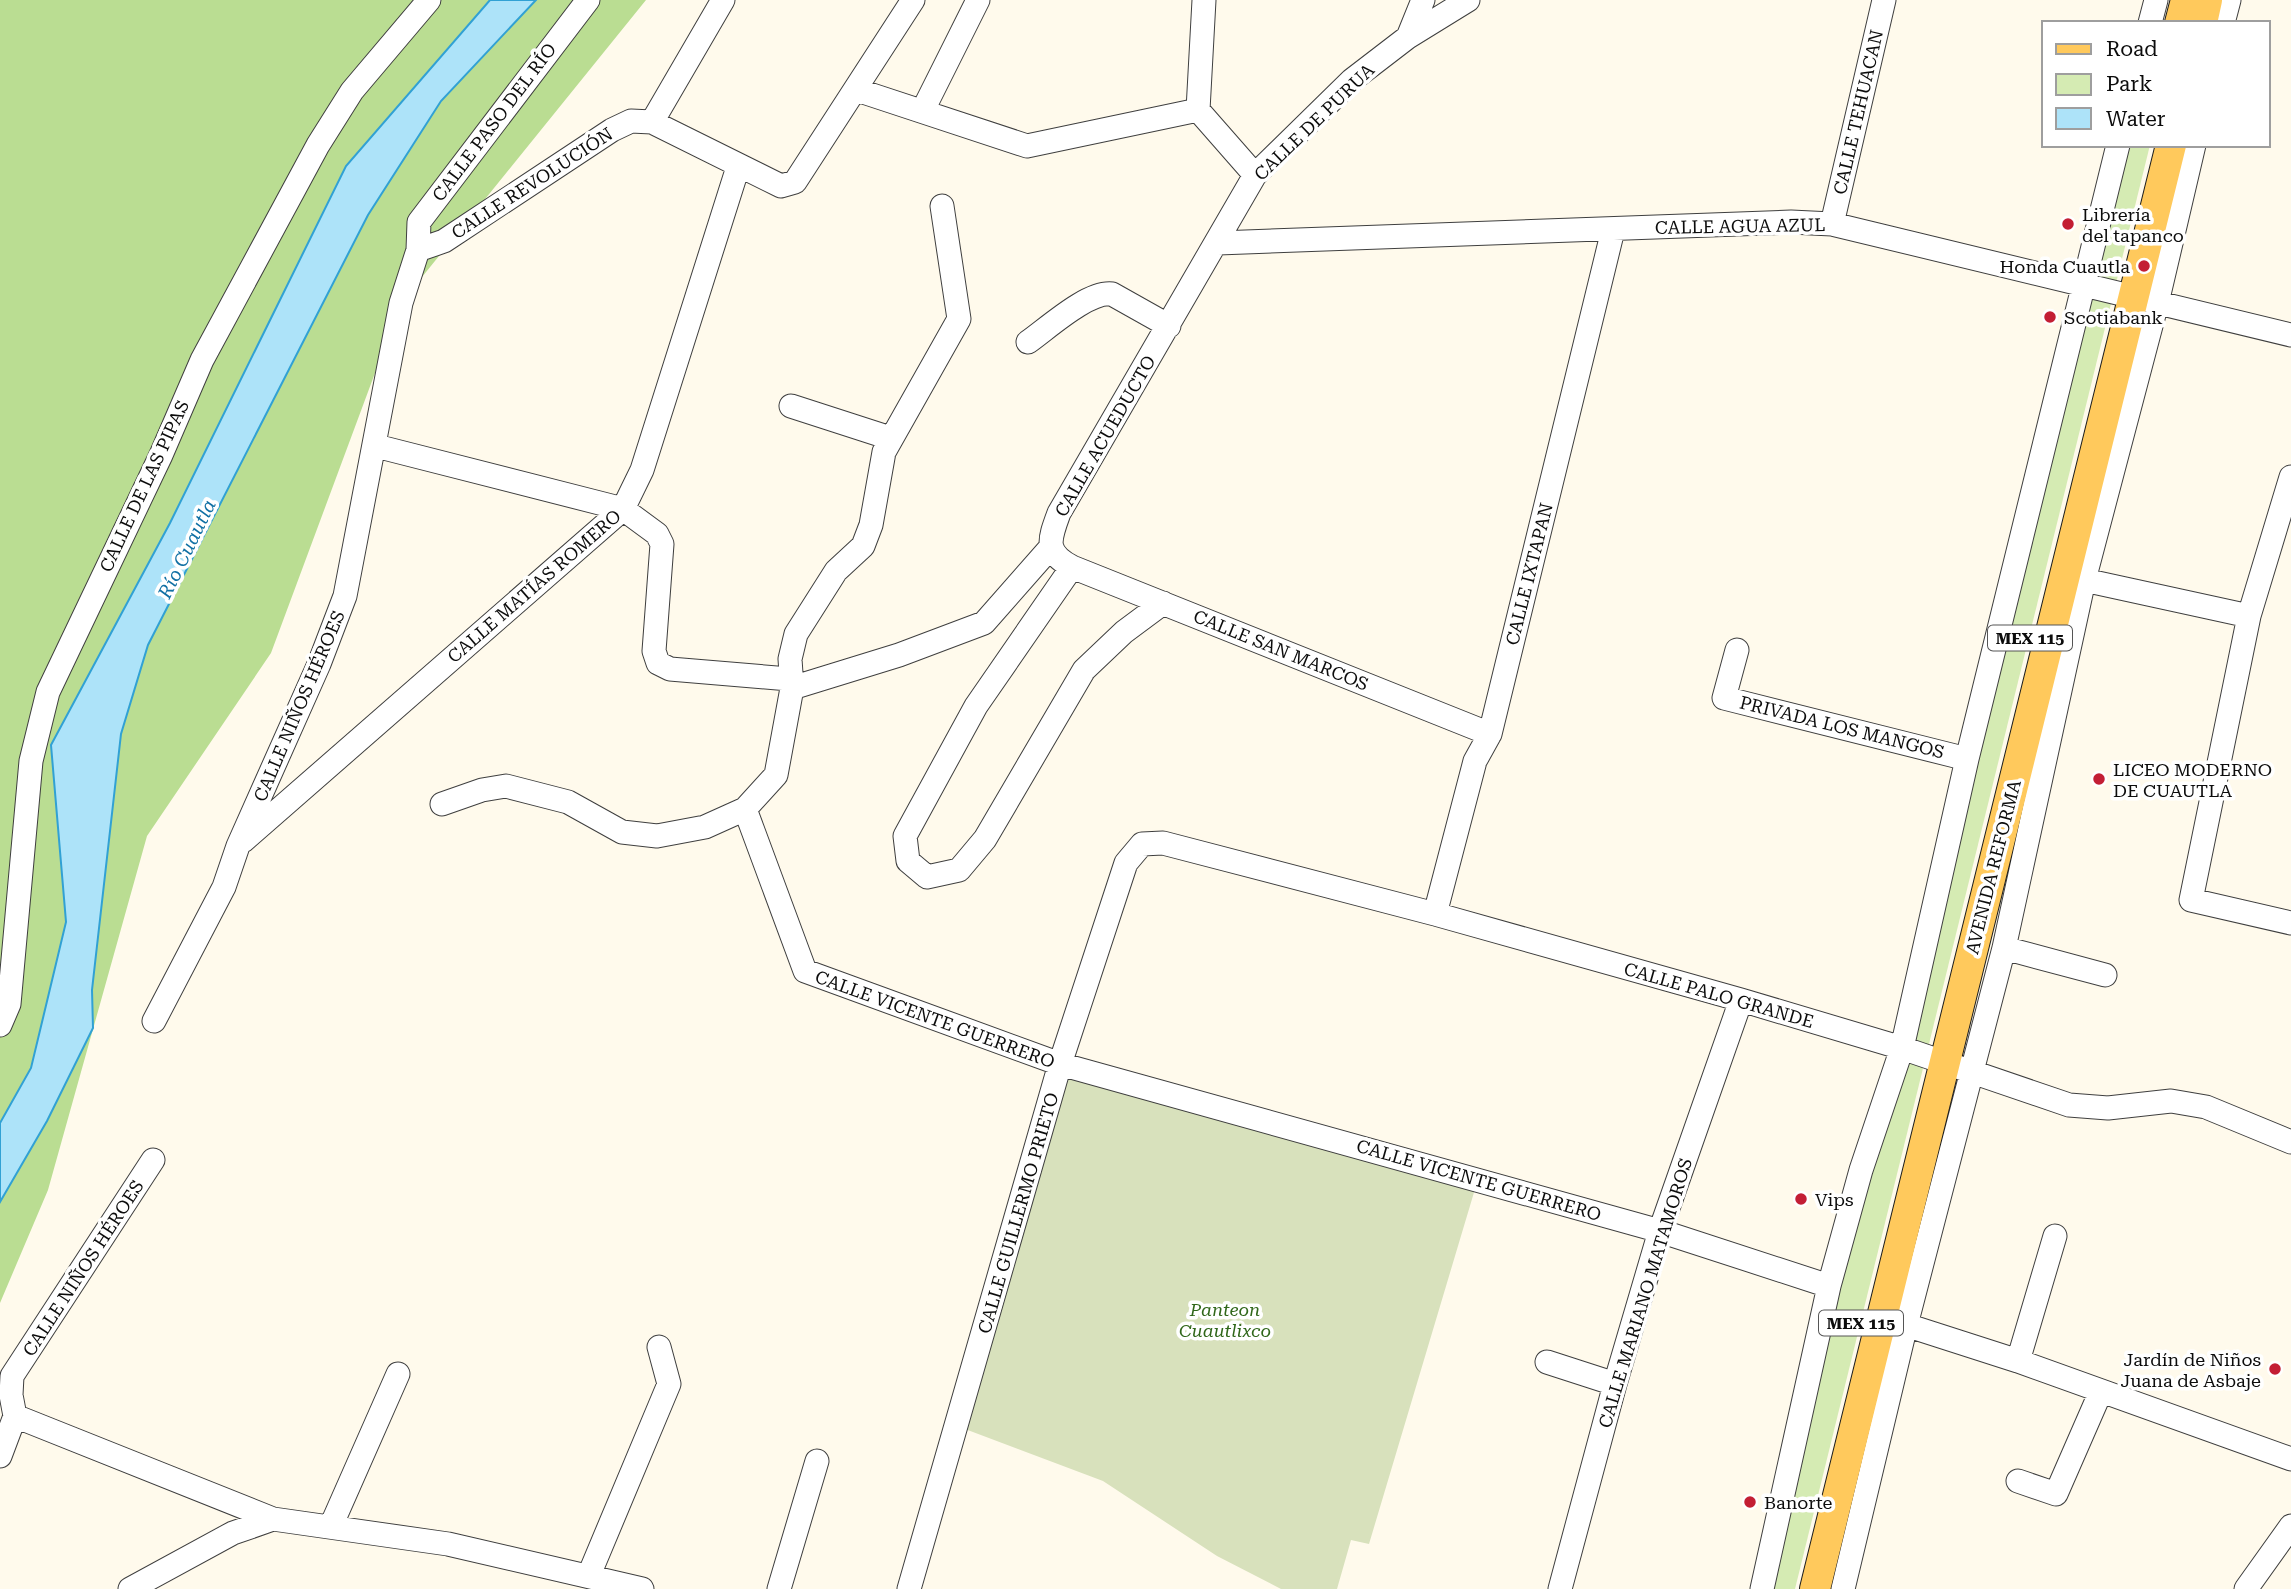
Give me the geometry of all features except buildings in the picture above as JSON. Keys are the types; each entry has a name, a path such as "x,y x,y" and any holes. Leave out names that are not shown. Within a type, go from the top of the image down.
{"main road":[{"path":"2181,21 2186,0"},
{"path":"2202,21 2207,0"},
{"name":"AVENIDA REFORMA","path":"2135,298 2150,147"},
{"name":"AVENIDA REFORMA","path":"1795,1589 2135,298 2171,147"},
{"name":"AVENIDA REFORMA","path":"1815,1589 1936,1061"}],"street":[{"name":"CALLE DE LAS PIPAS","path":"0,1025 9,1004 32,761 48,692 161,455 202,360 318,145 352,91 429,0"},
{"name":"CALLE PASO DEL RÍO","path":"418,250 419,222 588,0"},
{"path":"723,0 652,122 781,186 795,182 913,0"},
{"path":"923,110 978,0"},
{"path":"1204,0 1198,110 1255,175"},
{"path":"1408,37 1423,0"},
{"name":"CALLE DE PURUA","path":"1218,243 1255,175 1352,80 1408,37 1468,0"},
{"name":"CALLE TEHUACAN","path":"1832,224 1884,0"},
{"path":"2151,21 2156,0"},
{"path":"2224,21 2229,0"},
{"path":"857,90 1027,146 1198,110"},
{"name":"CALLE REVOLUCIÓN","path":"418,250 444,241 612,130 631,121 652,122"},
{"path":"1843,1589 1906,1325 1967,759 2117,147"},
{"path":"1762,1589 1829,1286 1861,1170 1936,1061 2004,948 2084,580 2135,298 2193,147"},
{"name":"CALLE MATÍAS ROMERO","path":"238,846 623,509 642,470 738,167"},
{"path":"442,804 482,790 506,786 568,802 622,832 657,836 705,827 746,808 776,775 791,684 790,659 796,634 836,571 863,546 872,525 876,485 890,438 959,319 942,206"},
{"name":"CALLE AGUA AZUL","path":"1218,243 1791,222 1832,224 2291,335"},
{"name":"CALLE IXTAPAN","path":"1435,914 1475,761 1490,734 1613,230"},
{"name":"CALLE ACUEDUCTO","path":"1051,548 1052,532 1059,513 1218,243"},
{"name":"CALLE NIÑOS HÉROES","path":"154,1021 224,887 238,846 319,664 345,596 376,446 401,303 418,250"},
{"path":"1028,342 1087,300 1103,293 1112,295 1169,326"},
{"path":"792,406 890,438"},
{"path":"376,446 623,509 657,534 662,544 654,651 658,663 670,669 791,684 899,655 984,623 1051,548 1059,560 1072,567 976,706 905,836 908,861 928,877 959,870 985,839 1084,670 1124,632 1163,603"},
{"path":"2291,477 2249,617 2191,900 2291,923"},
{"name":"CALLE SAN MARCOS","path":"1072,567 1490,734"},
{"path":"2084,580 2249,617"},
{"name":"PRIVADA LOS MANGOS","path":"1737,650 1724,698 1967,759"},
{"name":"CALLE VICENTE GUERRERO","path":"746,808 805,971 1060,1065 1660,1230 1829,1286"},
{"name":"CALLE PALO GRANDE","path":"1142,844 1163,843 1435,914 1741,1000 2069,1105 2108,1108 2171,1101 2206,1107 2291,1142"},
{"name":"CALLE GUILLERMO PRIETO","path":"909,1589 1060,1065 1126,863 1142,844"},
{"path":"2004,948 2105,975"},
{"name":"CALLE MARIANO MATAMOROS","path":"1560,1589 1660,1230 1741,1000"},
{"name":"CALLE NIÑOS HÉROES","path":"15,1416 10,1395 12,1376 153,1160"},
{"path":"2018,1362 2055,1236"},
{"path":"1906,1325 2291,1459"},
{"path":"589,1575 669,1384 659,1347"},
{"path":"1547,1362 1615,1384"},
{"path":"331,1526 398,1374"},
{"path":"2018,1481 2056,1494 2101,1391"},
{"path":"0,1456 15,1416 273,1519 449,1544 637,1588"},
{"path":"779,1589 817,1461"},
{"path":"130,1589 233,1533 273,1519"},
{"path":"2246,1589 2291,1526"}],"green space":[{"path":"0,0 646,0 401,303 271,653 147,836 48,1190 0,1303"},
{"path":"2117,147 2150,147 1795,1589 1762,1589 1861,1170"},
{"name":"Panteon Cuautlixco","path":"1060,1064 1478,1179 1369,1544 1351,1540 1337,1589 1281,1589 1217,1556 1103,1481 957,1426"}],"water":[{"name":"Río Cuautla","path":"490,0 536,0 441,101 368,215 148,645 121,734 92,990 93,1028 47,1121 0,1202 0,1123 31,1068 66,922 51,745 170,523 346,166"}],"place":[{"name":"Librería del tapanco","path":"2068,224"},
{"name":"Honda Cuautla","path":"2144,266"},
{"name":"Scotiabank","path":"2050,317"},
{"name":"LICEO MODERNO DE CUAUTLA","path":"2099,779"},
{"name":"Vips","path":"1801,1199"},
{"name":"Jardín de Niños Juana de Asbaje","path":"2275,1369"},
{"name":"Banorte","path":"1750,1502"}]}
